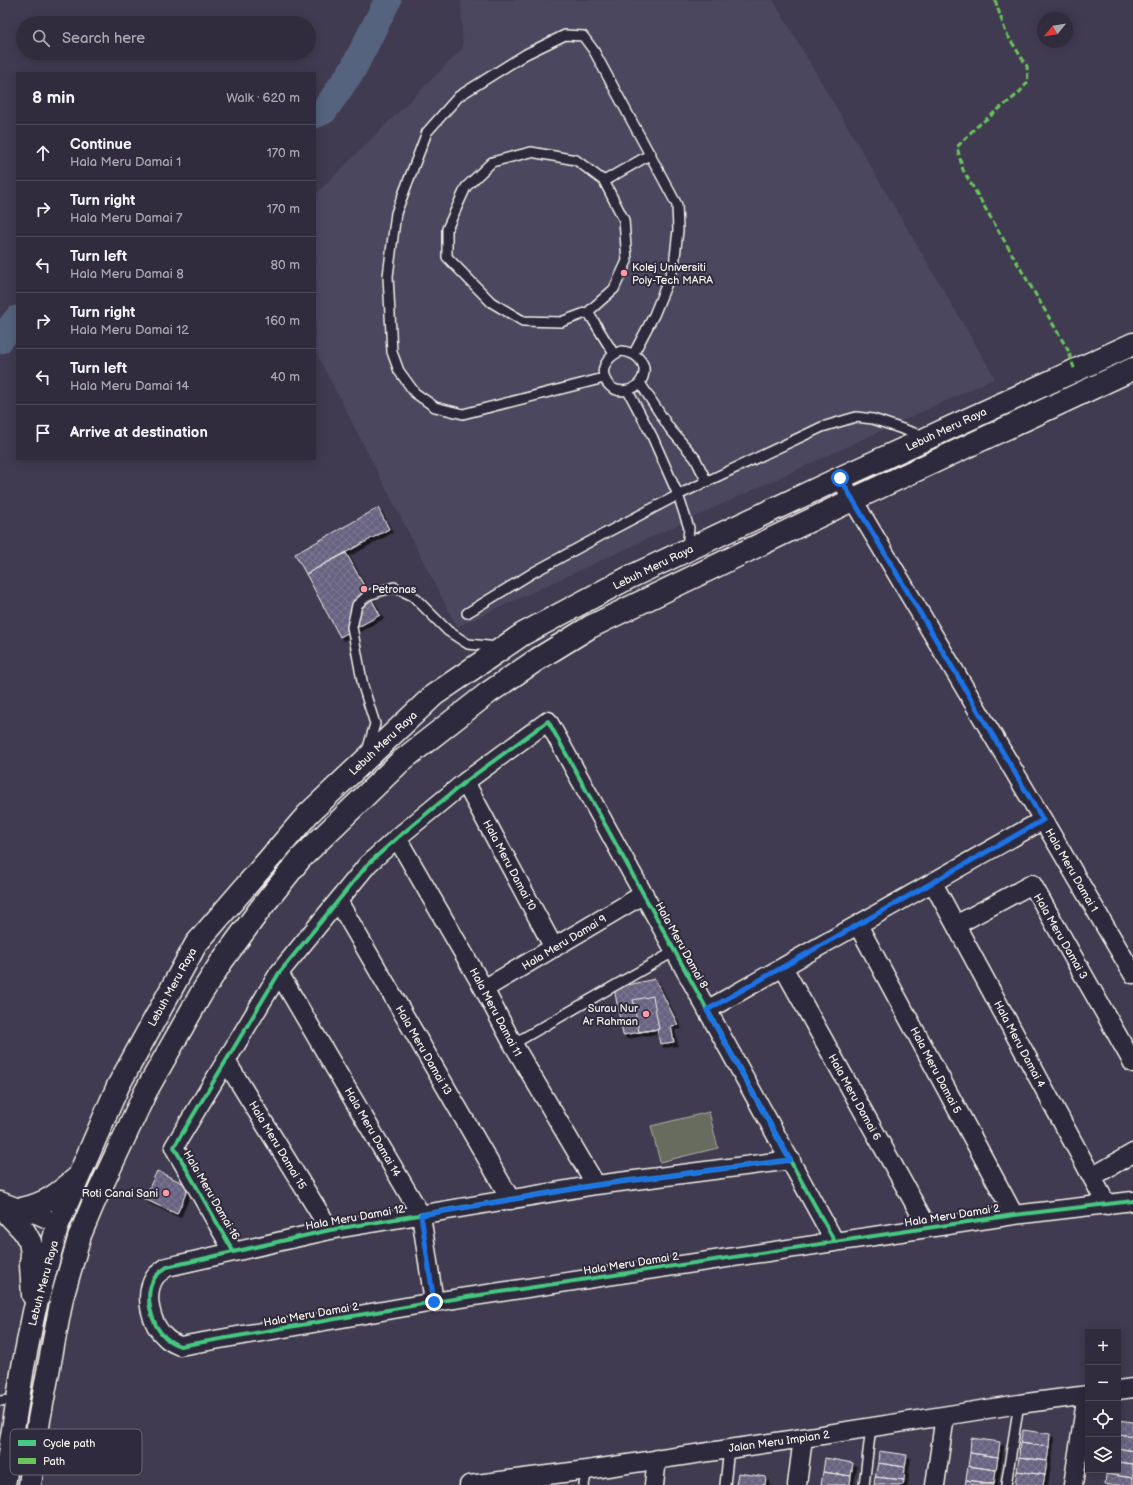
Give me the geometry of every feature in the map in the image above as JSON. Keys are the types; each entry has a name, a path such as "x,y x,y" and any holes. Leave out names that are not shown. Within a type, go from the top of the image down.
{"main road":[{"name":"Lebuh Meru Raya","path":"4,1485 8,1400 58,1224 118,1086 196,944 308,814 434,695 523,634 630,577 928,437 1133,344"},
{"name":"Lebuh Meru Raya","path":"38,1429 62,1298 80,1235 146,1090 201,994 222,961 261,908 301,858 400,762 488,693 538,659 590,627 852,500 1133,370"},
{"path":"34,1312 31,1247 24,1231 8,1209 35,1206 48,1201 80,1175"},
{"path":"58,1224 73,1220 93,1204"},
{"path":"58,1224 67,1233 68,1239 58,1274 62,1298"},
{"name":"Lebuh Meru Raya","path":"30,1485 31,1475"}],"street":[{"name":"Hala Meru Damai 1","path":"840,478 1133,974"},
{"name":"Hala Meru Damai 8","path":"465,782 548,721 835,1242"},
{"path":"226,1061 279,973 368,864 465,782"},
{"name":"Hala Meru Damai 10","path":"465,782 554,948"},
{"path":"707,1010 1043,820"},
{"name":"Hala Meru Damai 11","path":"397,838 484,989 513,1044 596,1185"},
{"name":"Hala Meru Damai 4","path":"933,883 1107,1205"},
{"name":"Hala Meru Damai 3","path":"956,925 1032,884 1133,1063"},
{"name":"Hala Meru Damai 9","path":"484,989 644,894"},
{"name":"Hala Meru Damai 13","path":"338,901 510,1200"},
{"name":"Hala Meru Damai 5","path":"858,925 1014,1214"},
{"name":"Hala Meru Damai 6","path":"783,967 928,1228"},
{"name":"Hala Meru Damai 14","path":"279,973 421,1215 434,1302"},
{"name":"Hala Meru Damai 16","path":"226,1061 174,1147 233,1251"},
{"name":"Hala Meru Damai 15","path":"226,1061 330,1230"},
{"path":"1092,1177 1133,1153"},
{"name":"Hala Meru Damai 12","path":"150,1313 149,1294 155,1277 167,1267 233,1251 330,1230 596,1185 790,1160"},
{"name":"Hala Meru Damai 2","path":"150,1313 157,1329 167,1340 180,1346 434,1302 1014,1214 1133,1201"},
{"path":"8,1209 39,1225 58,1224"},
{"path":"1121,1390 1133,1388"},
{"name":"Jalan Meru Impian 2","path":"469,1485 586,1477 657,1459 1085,1395"},
{"path":"1073,1485 1086,1401"},
{"path":"934,1485 945,1416"},
{"path":"797,1485 803,1438"},
{"path":"654,1485 657,1459"}],"lane":[{"path":"604,378 463,414 435,407 415,394 399,371 392,352 388,276 396,213 427,132 459,96 526,54 565,35 583,36 594,51 651,154 677,205 678,230 674,266 654,315 634,354"},
{"path":"531,152 576,160 604,181 624,220 627,261 614,289 588,312 561,322 523,321 492,302 447,257 447,229 466,187 492,162 531,152"},
{"path":"604,181 651,154"},
{"path":"588,312 614,354"},
{"path":"621,351 634,354 643,363 644,373 640,383 635,388 628,391 618,390 609,385 604,378 604,367 608,359 614,354 621,351"},
{"path":"640,383 670,429 695,458 707,482"},
{"path":"628,391 652,436 678,495 689,528 686,551"},
{"path":"467,613 534,572 678,495 822,427 856,417 872,420 928,437"},
{"path":"365,760 375,724 363,686 352,627 357,605 368,595 394,587 413,596 448,631 468,644 503,648"},
{"path":"513,1044 675,951"},
{"path":"1006,1485 1019,1404"},
{"path":"864,1485 871,1427"},
{"path":"725,1485 729,1448"}],"shaded area":[{"name":"Kolej Universiti Poly-Tech MARA","path":"461,0 773,0 995,378 457,627 316,352 316,194 463,48"}],"green space":[{"path":"709,1112 718,1148 660,1162 651,1126"}],"building":[{"path":"378,508 389,529 306,574 295,554"},
{"path":"346,553 380,615 340,637 306,574"},
{"path":"655,979 678,1025 671,1026 674,1042 660,1044 657,1029 623,1035 614,988"},
{"name":"Surau Nur Ar Rahman","path":"653,996 659,1029 639,1032 633,1000"},
{"path":"157,1171 189,1186 177,1214 144,1199"},
{"path":"1121,1420 1133,1422 1133,1436 1121,1434"},
{"path":"1023,1430 1050,1434 1049,1447 1020,1443"},
{"path":"1121,1434 1133,1436 1133,1451 1121,1449"},
{"path":"971,1438 1000,1442 998,1457 970,1453"},
{"path":"1020,1443 1049,1447 1047,1461 1019,1457"},
{"path":"1121,1449 1133,1451 1133,1464 1121,1462"},
{"path":"879,1451 907,1455 905,1467 878,1463"},
{"path":"970,1453 998,1457 996,1470 968,1466"},
{"path":"1019,1457 1047,1461 1045,1475 1017,1471"},
{"path":"825,1458 853,1463 851,1476 823,1472"},
{"path":"1121,1462 1133,1464 1133,1478 1106,1474 1121,1473"},
{"path":"878,1463 905,1467 904,1480 875,1477"},
{"path":"968,1466 996,1470 994,1484 966,1480"},
{"path":"1017,1471 1045,1475 1043,1485 1015,1485"},
{"path":"823,1472 851,1476 850,1485 821,1485"},
{"path":"738,1473 766,1477 765,1485 736,1485"},
{"path":"1106,1474 1133,1478 1133,1485 1105,1485"},
{"path":"875,1477 904,1480 903,1485 874,1485"},
{"path":"966,1480 994,1484 994,1485 965,1485"}],"waterway":[{"path":"316,115 324,111 353,69 388,0"},
{"path":"0,340 16,320"}],"marked path":[{"path":"995,0 1006,33 1027,66 1028,82 1018,94 975,128 957,147 963,170 1068,350 1075,371"}],"cycle path":[{"path":"233,1251 174,1147 279,973 368,864 465,782 548,721 835,1242"},
{"path":"791,1160 596,1185 330,1230 167,1267 155,1277 151,1284 149,1301 150,1309 156,1326 169,1341 180,1346 434,1302 1014,1215 1133,1201"}],"place":[{"name":"Kolej Universiti Poly-Tech MARA","path":"624,273"},
{"name":"Petronas","path":"364,589"},
{"name":"Surau Nur Ar Rahman","path":"646,1014"},
{"name":"Roti Canai Sani","path":"166,1193"}],"route":[{"path":"434,1302 421,1215 596,1185 790,1160 707,1010 1043,820 840,478"}]}
